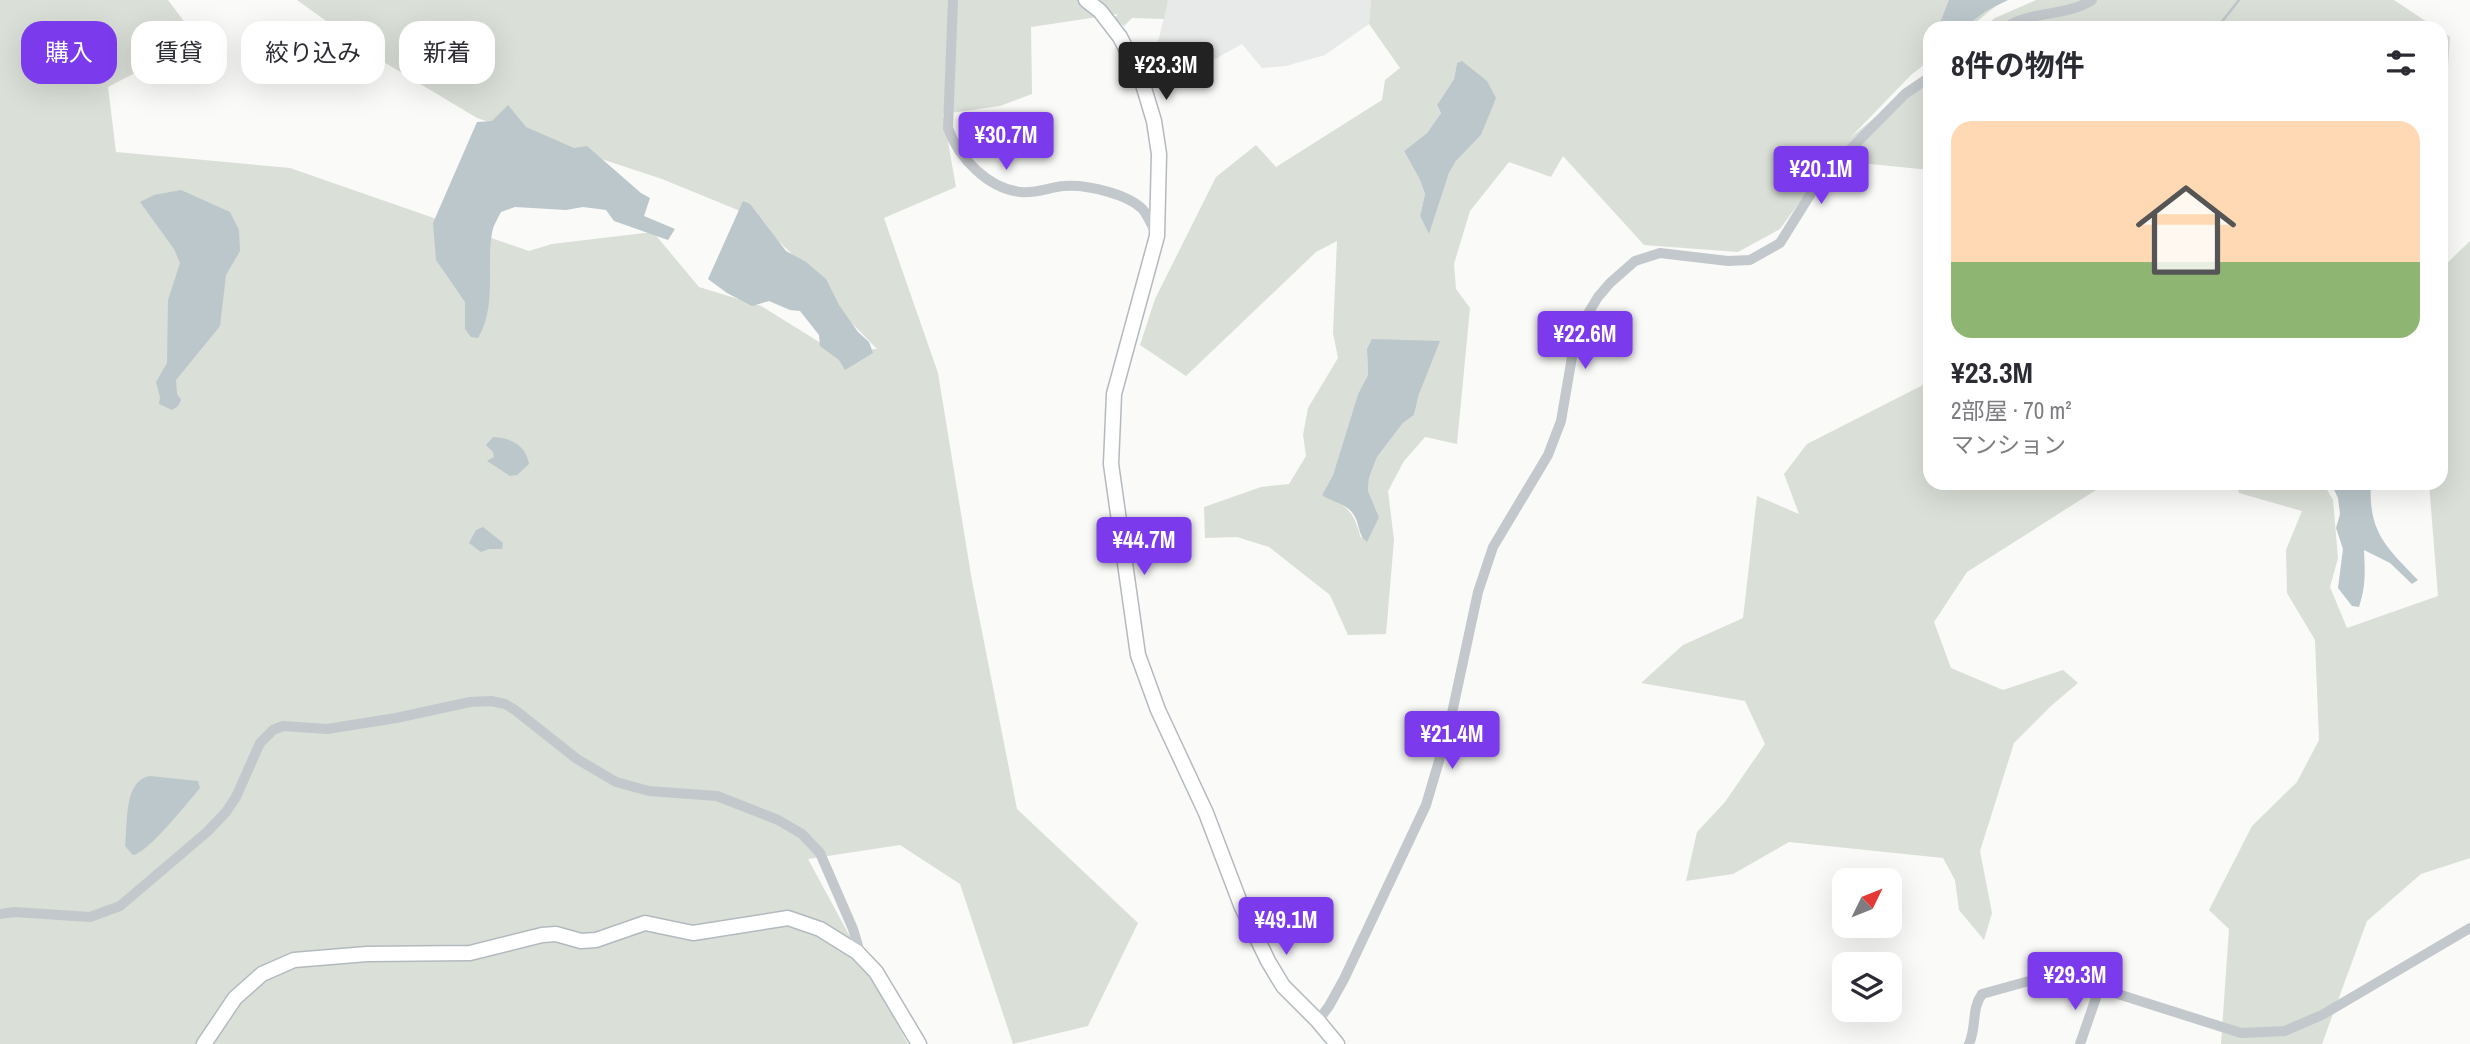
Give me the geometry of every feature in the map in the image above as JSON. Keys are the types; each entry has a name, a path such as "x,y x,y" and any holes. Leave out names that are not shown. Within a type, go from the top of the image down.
{"street":[{"path":"953,0 948,128 954,145 987,178 998,185 1020,192 1083,186 1124,199 1143,210 1157,236"},
{"path":"1086,0 1100,11 1120,37 1141,78 1154,121 1159,154 1157,236 1114,394 1111,464 1138,655 1158,710 1206,813 1241,905 1268,961 1283,986 1337,1044"},
{"path":"2017,21 2072,8 2092,0"},
{"path":"1318,1021 1344,979 1426,805 1449,727 1478,592 1493,547 1548,455 1561,421 1572,357 1584,320 1598,297 1609,283 1635,261 1660,253 1728,261 1750,260 1780,243 1818,182 1905,94 1923,82"},
{"path":"0,914 14,912 90,917 120,906 207,832 226,812 236,797 260,743 274,730 283,726 327,729 396,719 470,702 491,701 505,704 515,710 577,759 616,782 649,791 717,796 778,820 802,834 820,853 853,929 861,956"},
{"path":"204,1044 235,998 262,974 294,960 367,954 470,953 542,934 556,934 581,941 596,940 645,923 693,933 788,918 820,929 861,956 876,972 919,1044"},
{"path":"1969,1044 1973,1034 1976,1002 1982,994 2047,976 2061,976 2241,1033 2285,1031 2322,1015 2470,928"},
{"path":"2080,1044 2099,989"}],"shaded area":[{"path":"0,0 168,0 184,21 131,21 131,75 117,82 117,21 21,21 21,84 114,84 108,87 116,152 290,168 529,251 552,244 653,232 699,287 761,306 832,350 877,349 789,251 750,215 662,179 477,118 420,84 495,84 495,21 399,21 399,71 385,63 385,21 326,21 297,0 1168,0 1164,19 1132,18 1124,26 1113,19 1118,14 1031,27 1032,94 1000,106 943,114 956,187 884,218 938,373 972,581 1017,809 1138,923 1088,1026 1013,1044 960,884 900,845 808,859 908,1044 0,1044"},
{"path":"1168,0 1371,0 1369,24 1325,55 1286,66 1262,68 1242,44 1215,59 1201,43 1155,79 1145,70 1159,38"},
{"path":"1371,0 2003,0 1978,21 1923,21 1923,66 1850,138 1923,78 1923,169 1830,160 1780,229 1738,252 1644,245 1563,156 1551,177 1509,162 1470,211 1454,264 1456,289 1470,308 1457,444 1425,437 1404,461 1388,491 1394,540 1386,634 1348,635 1330,595 1269,547 1237,537 1205,538 1204,507 1261,487 1289,484 1306,456 1303,435 1308,408 1338,358 1333,333 1337,241 1316,252 1186,376 1140,345 1155,299 1216,177 1256,145 1276,167 1382,100 1385,80 1400,68 1369,24","holes":["1457,63 1481,135 1456,161 1449,173 1429,233 1420,216 1425,194 1404,151 1427,133 1441,113 1437,105 1454,79","1367,349 1419,394 1414,415 1403,423 1377,457 1369,478 1368,491 1379,517 1361,538 1348,510 1322,495 1333,475 1358,394 1368,375"]},
{"path":"1949,0 2008,0 1972,21 1941,21"},
{"path":"2036,0 2394,0 2426,21 1991,21"},
{"path":"2448,36 2450,37 2448,67"},
{"path":"1462,61 1487,81 1496,98 1481,135 1456,161 1449,173 1429,234 1420,216 1425,194 1404,151 1427,133 1441,113 1437,105 1454,79 1457,63"},
{"path":"508,105 526,127 574,148 587,146 650,198 644,216 675,229 668,240 614,221 606,210 583,207 566,210 515,207 501,212 494,225 490,246 489,300 484,326 478,338 471,337 465,329 465,302 436,260 433,223 477,122 492,121"},
{"path":"181,190 230,212 239,230 240,251 226,275 220,326 176,380 177,394 181,400 172,410 159,404 156,382 167,363 168,300 180,263 174,249 140,202 154,195"},
{"path":"743,201 750,204 786,251 806,262 826,279 839,305 858,332 869,342 873,353 845,370 839,360 820,346 819,335 800,311 790,310 769,301 752,306 708,279"},
{"path":"2470,241 2470,858 2421,874 2367,921 2322,1044 2221,1044 2229,929 2209,910 2252,826 2297,782 2319,740 2315,640 2287,593 2286,550 2302,511 2239,493 2238,490 2327,490 2333,500 2338,558 2330,587 2347,628 2438,596 2430,490 2448,490 2448,262"},
{"path":"1372,339 1440,341 1419,394 1414,415 1403,423 1377,457 1369,478 1368,491 1379,517 1367,542 1352,512 1322,495 1333,475 1358,394 1368,375 1367,349"},
{"path":"1923,384 1923,490 2096,490 1967,572 1934,622 1951,668 2003,690 2063,670 2078,683 2014,743 1980,851 1992,913 1984,940 1959,910 1955,880 1943,858 1789,842 1733,874 1686,881 1697,832 1725,802 1765,744 1745,701 1641,683 1683,645 1743,618 1757,496 1799,514 1784,474 1807,444"},
{"path":"493,437 506,439 521,447 529,464 517,475 510,476 487,461 494,457 486,445"},
{"path":"2334,490 2371,490 2373,514 2381,538 2418,580 2412,584 2390,563 2364,550 2363,592 2359,607 2352,606 2338,588 2343,549 2336,528 2340,514"},
{"path":"483,527 503,543 502,549 481,552 469,543 476,530"},
{"path":"150,776 198,781 200,788 148,846 133,855 125,846 128,805 135,786 141,779"}],"waterway":[{"path":"2222,21 2239,0"}]}
